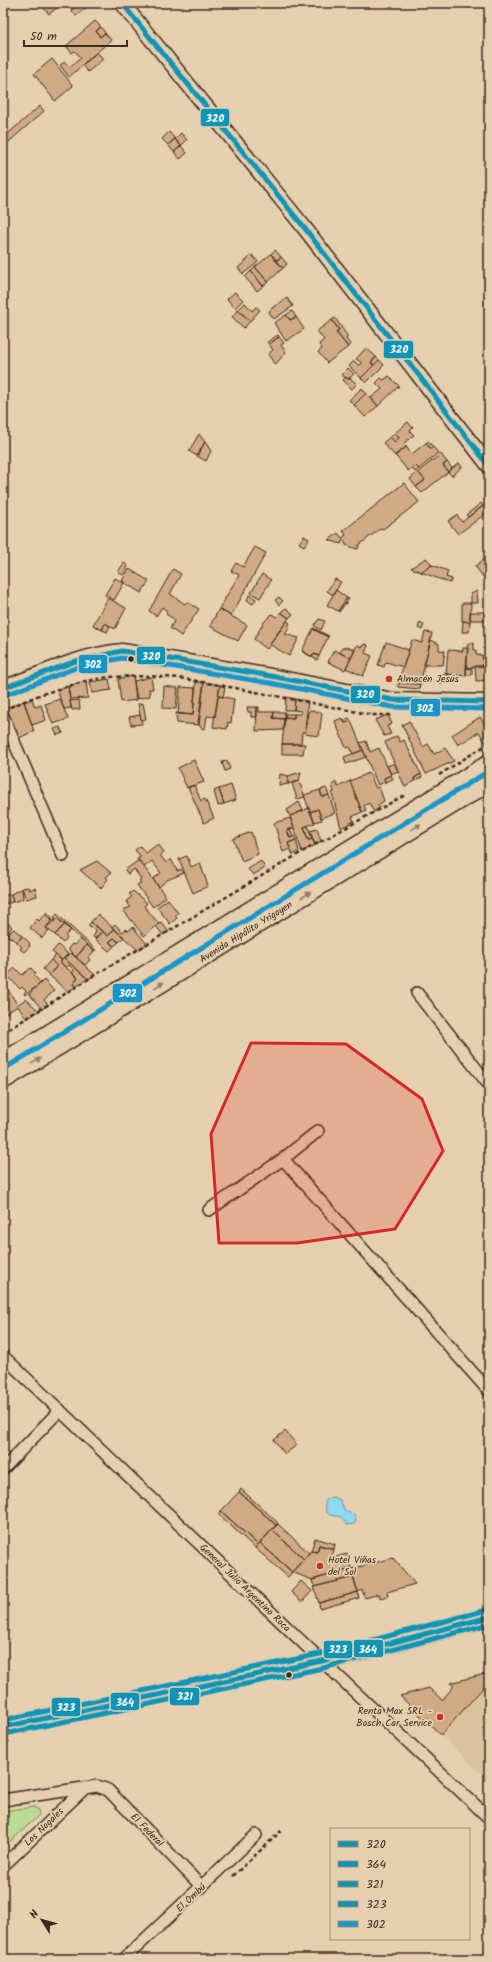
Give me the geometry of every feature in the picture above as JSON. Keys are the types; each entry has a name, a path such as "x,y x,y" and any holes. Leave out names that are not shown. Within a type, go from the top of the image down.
{"main road":[{"name":"Avenida Hipólito Yrigoyen","path":"3,1061 489,763"},
{"name":"Avenida Hipólito Yrigoyen","path":"3,1081 489,783"},
{"path":"120,989 128,1004"},
{"path":"3,1727 322,1661 489,1617"}],"street":[{"path":"122,3 303,226 489,466"},
{"path":"3,688 73,662 104,653 122,651 271,676 393,700 489,702"},
{"path":"4,713 62,856"},
{"path":"417,992 489,1085"},
{"path":"209,1210 283,1159 318,1131"},
{"path":"283,1159 489,1391"},
{"name":"General Julio Argentino Roca","path":"3,1356 322,1661 489,1818"},
{"path":"3,1468 60,1410"},
{"name":"El Federal","path":"3,1800 97,1786 108,1790 202,1888"},
{"name":"Los Nogales","path":"3,1866 85,1788"},
{"name":"El Ombú","path":"124,1959 202,1888 256,1835"}],"path":[{"path":"4,713 42,694 86,681 108,677 150,676 178,678 225,686 373,715 395,715"},
{"path":"434,778 489,743"},
{"path":"3,1033 92,977 302,852 408,794"}],"highlighted area":[{"path":"251,1043 346,1044 422,1099 443,1151 395,1229 297,1243 219,1243 211,1134"}],"shaded area":[{"path":"489,1681 489,1781 441,1735"}],"green space":[{"path":"34,1807 38,1810 39,1815 3,1848 3,1811"}],"water":[{"path":"333,1497 340,1500 345,1511 355,1515 356,1521 354,1524 347,1525 341,1517 330,1515 326,1512 325,1502 328,1498"}],"building":[{"path":"45,3 55,3 58,7 49,14 43,7"},
{"path":"70,3 88,3 89,5 76,16 71,10 74,8"},
{"path":"95,21 101,27 96,31 100,37 105,33 111,40 69,77 60,65 65,62 69,67 81,58 75,51 72,53 66,46"},
{"path":"101,27 105,33 100,37 96,31"},
{"path":"97,52 103,59 88,72 82,65"},
{"path":"52,59 73,86 55,101 34,74"},
{"path":"40,106 44,111 3,147 3,138"},
{"path":"169,132 175,139 168,145 162,139"},
{"path":"181,133 187,140 181,146 175,139"},
{"path":"175,139 181,146 174,152 168,145"},
{"path":"181,146 187,153 180,159 174,152"},
{"path":"275,250 281,257 276,261 271,254"},
{"path":"271,254 283,268 268,282 255,267"},
{"path":"252,255 258,262 243,274 238,268"},
{"path":"281,257 287,264 283,268 276,261"},
{"path":"255,267 268,282 263,286 251,271"},
{"path":"251,271 263,286 257,291 245,277"},
{"path":"235,292 243,300 235,308 227,299"},
{"path":"287,298 293,306 274,319 269,312 272,308"},
{"path":"245,303 252,311 256,307 260,310 250,321 238,310"},
{"path":"238,310 250,321 244,328 232,317"},
{"path":"292,311 296,317 290,320 286,315"},
{"path":"286,315 290,320 296,317 304,329 286,341 274,323"},
{"path":"335,318 348,337 346,339 351,345 348,347 336,332 339,330 332,320"},
{"path":"332,320 339,330 336,332 348,347 327,363 318,352 322,349 319,344 324,340 317,331"},
{"path":"278,335 279,337 269,344 267,342"},
{"path":"279,337 284,343 281,345 286,352 275,365 268,354 273,350 269,344"},
{"path":"366,348 376,357 371,363 374,365 361,378 349,366 354,361 359,366 362,363 356,359"},
{"path":"376,357 379,360 374,365 371,363"},
{"path":"379,360 384,365 366,383 361,378"},
{"path":"348,368 354,374 348,379 341,375"},
{"path":"389,376 399,386 378,406 371,398 382,389 376,383 381,378 384,380"},
{"path":"346,377 348,379 350,378 357,384 352,389 343,380"},
{"path":"362,388 366,393 354,405 349,400"},
{"path":"366,393 378,406 365,417 354,405"},
{"path":"408,422 413,428 410,431 414,435 404,443 407,446 395,456 383,443 390,437 395,442 399,438 395,433"},
{"path":"395,433 399,438 395,442 390,437"},
{"path":"199,434 205,442 197,456 189,451"},
{"path":"428,441 433,447 431,449 426,443"},
{"path":"205,442 211,451 206,461 197,456"},
{"path":"426,443 431,449 433,447 438,453 419,469 415,465 408,471 395,455 406,447 412,454"},
{"path":"441,454 447,462 443,465 448,472 422,493 416,487 425,480 418,472"},
{"path":"447,462 452,468 448,472 443,465"},
{"path":"459,463 462,467 452,476 448,472"},
{"path":"415,465 419,469 415,472 412,468"},
{"path":"418,472 425,480 416,487 410,479"},
{"path":"404,483 419,502 383,529 381,528 358,546 359,548 357,549 346,545 343,539 341,544 329,540 338,533 342,538 346,535 343,531"},
{"path":"481,503 483,506 468,517 466,515"},
{"path":"483,506 488,512 458,534 448,521 457,515 462,522"},
{"path":"304,536 309,539 304,546 299,543"},
{"path":"255,547 266,553 231,616 219,609 239,575 231,571 236,563 243,567"},
{"path":"489,556 489,580 487,582 475,566"},
{"path":"426,558 432,565 421,572 411,568"},
{"path":"124,563 128,566 123,575 118,572"},
{"path":"432,565 448,571 446,577 452,579 450,583 421,572"},
{"path":"129,569 149,581 141,593 122,581"},
{"path":"173,569 181,574 170,594 185,604 187,602 199,609 181,636 170,628 175,620 166,614 167,611 162,607 156,616 149,611"},
{"path":"262,574 271,580 260,598 251,593"},
{"path":"115,578 124,583 114,600 105,595"},
{"path":"335,579 341,582 333,595 327,591"},
{"path":"336,590 347,598 338,611 327,605"},
{"path":"477,591 478,603 471,603 471,594"},
{"path":"249,595 256,599 253,604 247,600"},
{"path":"279,597 283,601 279,605 275,600"},
{"path":"108,598 126,608 115,629 105,623 102,630 93,625"},
{"path":"347,598 349,599 339,612 338,611"},
{"path":"462,603 471,603 470,622 462,621"},
{"path":"286,608 293,614 289,618 281,612"},
{"path":"219,609 247,625 238,641 210,626"},
{"path":"281,612 289,618 267,649 254,639 264,622 272,614 276,617"},
{"path":"470,612 486,612 486,620 470,620"},
{"path":"319,619 325,621 321,630 314,626"},
{"path":"287,621 290,623 288,626 290,627 285,634 299,638 289,656 269,644"},
{"path":"463,621 470,622 469,632 462,632"},
{"path":"420,622 424,624 422,630 418,628"},
{"path":"105,623 110,626 107,632 102,630"},
{"path":"313,628 329,636 328,637"},
{"path":"313,629 328,637 319,656 314,654 312,657 302,651"},
{"path":"425,632 432,633 420,684 398,683 412,640 422,643"},
{"path":"431,640 439,644 439,650 445,651 443,665 424,665"},
{"path":"386,642 409,650 403,667 386,662 384,667 378,665"},
{"path":"468,643 474,643 476,655 482,655 483,666 466,668"},
{"path":"364,644 368,645 365,653 372,656 363,676 346,668 357,645 362,647"},
{"path":"347,647 355,650 351,658 340,653 342,648"},
{"path":"463,648 468,648 466,676 446,674 448,650 463,651"},
{"path":"334,650 351,658 345,670 328,662"},
{"path":"314,654 319,656 317,660 312,657"},
{"path":"489,654 489,666 483,666 484,655"},
{"path":"475,666 489,666 489,680 476,681"},
{"path":"466,668 472,669 472,675 466,675"},
{"path":"441,674 449,674 448,682 440,683"},
{"path":"133,676 137,700 121,702 118,679"},
{"path":"151,677 153,689 149,689 150,696 136,699 134,681"},
{"path":"109,679 111,690 92,693 90,682"},
{"path":"86,681 88,698 70,699 68,686"},
{"path":"196,682 204,682 199,725 177,723 176,713 193,715"},
{"path":"204,682 220,685 215,717 207,716 205,729 201,728 198,722"},
{"path":"398,683 420,684 419,689 398,687"},
{"path":"220,685 225,686 223,697 218,696"},
{"path":"68,686 71,708 64,709 57,690"},
{"path":"164,686 178,688 176,709 163,708"},
{"path":"180,687 195,688 193,715 178,714"},
{"path":"218,696 234,699 231,723 228,722 227,729 213,727"},
{"path":"286,697 295,699 294,710 285,710"},
{"path":"32,699 35,707 41,705 46,720 32,725 24,702"},
{"path":"60,699 68,719 53,724 45,704"},
{"path":"295,699 308,701 305,732 302,732 301,744 282,744 285,717 294,718 294,714 301,714 301,711 294,710"},
{"path":"79,700 80,709 72,710 70,701"},
{"path":"24,701 34,731 17,739 4,709"},
{"path":"143,703 146,719 141,720 138,704"},
{"path":"247,707 257,707 257,717 251,717 251,712 248,712"},
{"path":"257,707 259,707 259,712 274,712 273,718 284,719 283,730 256,731"},
{"path":"310,710 322,713 319,736 305,734 308,712"},
{"path":"274,712 285,712 284,719 273,718"},
{"path":"285,714 294,714 294,718 285,717"},
{"path":"140,715 142,724 131,725 129,717"},
{"path":"388,715 392,724 387,726 391,734 384,736 375,720"},
{"path":"480,717 485,725 489,723 489,743 487,745 479,732 458,745 452,735"},
{"path":"342,718 345,723 351,721 363,750 353,754 350,747 346,748 335,721"},
{"path":"349,718 351,721 345,723 344,720"},
{"path":"409,721 423,747 428,744 434,754 445,748 454,761 426,774 402,725"},
{"path":"60,727 63,733 57,735 54,729"},
{"path":"397,736 400,742 404,740 421,774 414,778 415,781 405,787 385,742"},
{"path":"366,741 370,752 379,748 391,775 384,778 385,782 378,785 360,743"},
{"path":"282,744 305,744 303,754 282,754"},
{"path":"363,750 366,757 346,764 344,757"},
{"path":"194,760 204,782 187,788 178,768"},
{"path":"227,761 230,769 225,771 222,762"},
{"path":"395,763 398,771 391,774 387,766"},
{"path":"301,772 299,781 288,784 288,776"},
{"path":"369,773 376,788 379,787 384,801 378,805 380,808 374,812 369,803 364,806 366,810 362,812 350,781"},
{"path":"280,774 288,776 288,784 279,786"},
{"path":"421,774 422,777 415,781 414,778"},
{"path":"391,775 393,779 385,782 384,778"},
{"path":"299,781 305,797 297,799 292,783"},
{"path":"350,781 362,812 352,817 354,821 341,828 332,793 334,792 332,785 336,782 338,787"},
{"path":"194,785 201,801 205,799 214,818 204,823 188,787"},
{"path":"231,785 236,800 224,804 219,789"},
{"path":"326,788 329,795 322,797 320,790"},
{"path":"219,789 224,804 218,806 214,791"},
{"path":"320,790 322,797 329,795 335,813 321,818 318,809 310,812 304,795"},
{"path":"299,802 303,811 290,816 287,810"},
{"path":"309,808 315,823 304,827 308,840 312,839 315,845 302,852 290,816"},
{"path":"318,809 322,820 314,822 310,812"},
{"path":"290,818 294,828 287,830 290,838 295,836 296,840 288,843 290,849 283,852 274,823"},
{"path":"308,826 312,839 308,840 304,827"},
{"path":"290,829 293,837 290,838 287,830"},
{"path":"317,829 321,841 315,845 310,831"},
{"path":"251,832 258,854 242,861 233,839"},
{"path":"296,840 299,851 293,855 288,843"},
{"path":"158,844 164,852 160,855 166,863 171,859 177,871 181,869 184,873 167,880 159,887 153,879 161,873 152,861 144,867 137,859 141,857 135,850 140,846 146,853"},
{"path":"187,856 191,867 200,863 208,886 193,893 179,859"},
{"path":"139,860 166,897 153,907 137,885 141,883 139,881 141,879 134,869 128,874 125,870"},
{"path":"97,861 111,873 106,877 108,879 101,888 80,870"},
{"path":"261,861 265,868 253,875 248,869"},
{"path":"28,887 29,890 35,888 37,896 26,899 22,888"},
{"path":"22,888 23,899 13,902 11,894"},
{"path":"133,891 147,903 144,906 159,924 144,936 123,910 131,907 126,901 132,897 129,894"},
{"path":"3,893 4,896 11,894 13,902 3,904"},
{"path":"168,899 178,913 175,916 177,918 170,924 157,907"},
{"path":"47,912 53,919 57,914 96,950 94,951 57,918 54,922 45,914"},
{"path":"45,914 52,920 46,928 49,930 42,938 30,928 37,919 39,921"},
{"path":"98,914 114,929 108,936 91,922"},
{"path":"57,918 65,924 55,935 46,928"},
{"path":"4,919 12,927 6,935 3,933"},
{"path":"91,922 97,927 94,930 88,926"},
{"path":"161,922 169,932 163,935 156,926"},
{"path":"65,924 71,930 65,936 67,938 63,943 55,935"},
{"path":"115,924 122,932 126,929 128,931 133,927 147,944 138,950 112,927"},
{"path":"97,927 102,931 95,939 93,937 96,932 94,930"},
{"path":"14,929 22,936 17,942 6,935"},
{"path":"114,929 124,937 119,942 114,938 109,942 114,946 109,951 95,939 102,931 108,936"},
{"path":"22,936 30,943 30,946 24,952 20,949 22,947 17,942"},
{"path":"114,938 119,942 114,946 109,942"},
{"path":"81,939 87,945 76,957 68,949 72,944 74,945"},
{"path":"58,945 68,954 62,960 52,952"},
{"path":"87,945 94,951 88,958 90,960 85,965 76,957"},
{"path":"71,953 95,975 88,979 64,958"},
{"path":"56,955 62,961 60,962 78,978 73,984 75,987 68,992 49,975 57,966 51,960"},
{"path":"64,958 88,979 75,987 73,984 78,978 72,973 74,970 69,965 66,968 60,962"},
{"path":"51,960 57,966 49,975 43,969"},
{"path":"15,968 22,975 31,968 36,974 34,976 41,983 25,995 24,993 26,991 22,987 20,989 7,975"},
{"path":"44,980 54,991 44,1000 49,1005 42,1009 29,994"},
{"path":"3,982 18,1006 3,1015"},
{"path":"26,999 39,1011 27,1019 17,1005"},
{"path":"285,1431 297,1445 285,1454 274,1440"},
{"path":"241,1489 278,1523 276,1525 239,1492"},
{"path":"239,1492 276,1525 258,1545 221,1511"},
{"path":"221,1511 258,1545 255,1548 218,1514"},
{"path":"278,1524 309,1553 304,1559 272,1530"},
{"path":"272,1530 304,1559 292,1572 260,1543"},
{"path":"315,1538 335,1544 334,1549 319,1545 317,1552 311,1551"},
{"path":"260,1543 292,1572 288,1577 255,1548"},
{"path":"319,1545 334,1549 332,1558 347,1554 351,1569 312,1580 292,1572 311,1551 317,1552"},
{"path":"393,1558 415,1584 387,1592 388,1596 380,1598 379,1594 365,1598 362,1590 358,1592 351,1569"},
{"path":"351,1569 353,1577 314,1587 312,1580"},
{"path":"353,1577 358,1592 319,1603 314,1587"},
{"path":"301,1581 312,1591 302,1602 291,1592"},
{"path":"358,1592 359,1598 320,1609 319,1603"},
{"name":"Renta Max SRL - Bosch Car Service","path":"489,1673 489,1681 441,1735 400,1696 429,1688 442,1700 454,1686 450,1683"}],"transit line":[{"name":"320","path":"122,3 303,226 489,466"},
{"name":"320","path":"3,688 76,661 122,651 271,676 393,700 489,702"},
{"name":"302","path":"5,695 78,667 122,658 270,683 392,707 489,709"},
{"name":"302","path":"7,1067 489,771"},
{"name":"323","path":"3,1720 320,1654 487,1610"},
{"name":"364","path":"3,1727 322,1661 489,1617"},
{"name":"321","path":"4,1734 323,1668 489,1624"}],"place":[{"name":"Almacén Jesús","path":"389,679"},
{"name":"Hotel Viñas del Sol","path":"320,1566"},
{"name":"Renta Max SRL - Bosch Car Service","path":"440,1717"}]}
